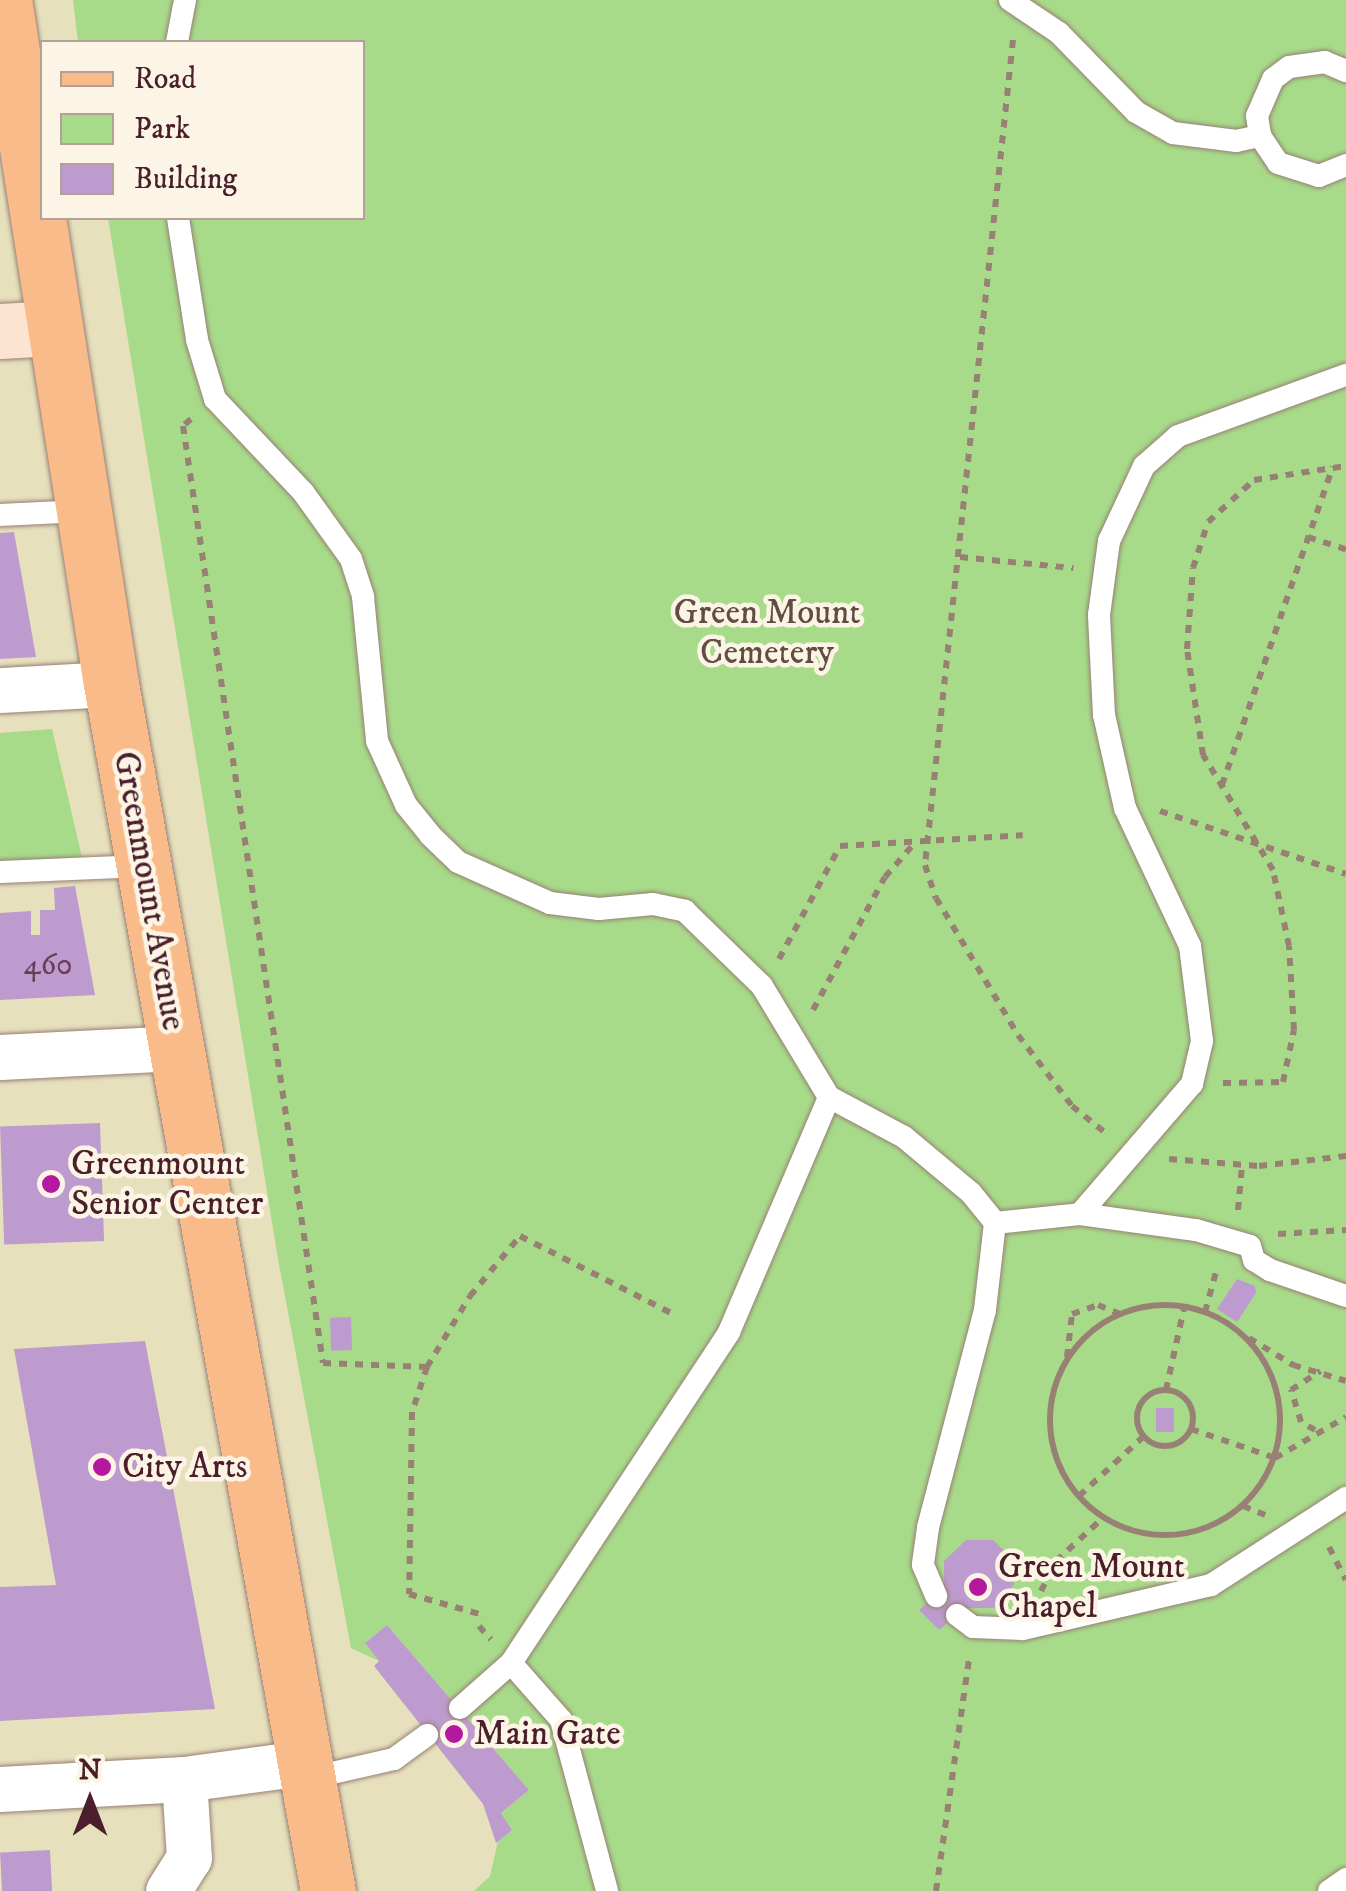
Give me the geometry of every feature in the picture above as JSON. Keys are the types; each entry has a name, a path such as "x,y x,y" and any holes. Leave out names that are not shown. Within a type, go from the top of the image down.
{"main road":[{"name":"Greenmount Avenue","path":"4,0 12,130 54,328 110,684 328,1891"},
{"path":"0,330 54,328"}],"street":[{"path":"0,690 110,684"},
{"path":"0,1057 178,1048"},
{"path":"0,1789 304,1771"},
{"path":"168,1891 189,1858 184,1778"}],"lane":[{"path":"177,40 185,0"},
{"path":"1013,1 1059,33 1136,112 1174,133 1236,141 1260,136"},
{"path":"1346,71 1308,62 1273,79 1260,102 1260,136 1278,163 1299,174 1318,176 1346,165"},
{"path":"178,220 197,340 215,399 303,492 350,559 363,597 377,741 406,805 430,834 472,870 550,904 685,911 762,986 794,1047 829,1096 904,1137 971,1193 995,1223 986,1310 928,1528 923,1565 936,1596"},
{"path":"1080,1214 1192,1084 1202,1042 1198,979 1174,899 1121,796 1099,664 1104,571 1130,487 1160,450 1198,427 1346,375"},
{"path":"0,515 83,511"},
{"path":"0,872 144,866"},
{"path":"460,1708 511,1664 729,1332 829,1096"},
{"path":"995,1223 1080,1214 1138,1218 1237,1242 1270,1270 1346,1296"},
{"path":"965,1621 1029,1628 1212,1585 1346,1498"},
{"path":"511,1664 560,1720 606,1891"},
{"path":"304,1771 394,1759 427,1735"},
{"path":"1330,1891 1346,1879"}],"path":[{"path":"1013,1 926,865 936,898 1018,1035 1072,1106 1134,1151 1242,1165 1346,1156"},
{"path":"215,399 184,426 323,1363 426,1367"},
{"path":"1192,1084 1283,1082 1294,1030 1289,946 1272,870 1204,755 1187,649 1193,568 1208,522 1254,480 1346,466"},
{"path":"1221,786 1332,467"},
{"path":"1308,536 1346,548"},
{"path":"960,556 1104,571"},
{"path":"1121,796 1256,846 1346,874"},
{"path":"762,986 840,846 928,845 1024,834"},
{"path":"794,1047 885,877 912,846"},
{"path":"1205,1312 1237,1242 1242,1165"},
{"path":"1237,1242 1292,1229 1346,1230"},
{"path":"486,1616 409,1594 412,1412 426,1367 470,1296 520,1236 672,1313"},
{"path":"1122,1314 1098,1305 1072,1314 1067,1358 1049,1418 1053,1450 1078,1496 1104,1517 1132,1531 1171,1536 1210,1527 1243,1506 1275,1458 1346,1417"},
{"path":"1067,1358 1087,1335 1122,1314 1143,1307 1184,1308 1205,1312 1293,1365 1331,1372 1346,1381"},
{"path":"1166,1390 1184,1308"},
{"path":"1239,1332 1265,1361 1279,1398 1275,1458"},
{"path":"1316,1431 1302,1422 1291,1390 1316,1370 1331,1372"},
{"path":"1166,1390 1189,1404 1191,1429"},
{"path":"1166,1390 1141,1403 1137,1421 1144,1437 1171,1446 1191,1429"},
{"path":"1191,1429 1275,1458"},
{"path":"1078,1496 1144,1437"},
{"path":"1029,1628 1056,1561 1104,1517"},
{"path":"936,1891 965,1621"}],"green space":[{"name":"Green Mount Cemetery","path":"73,0 1346,0 1346,1891 474,1891 490,1876 498,1841 512,1830 501,1813 529,1790 387,1625 365,1643 379,1661 351,1648 278,1259 108,220 365,220 365,40 78,40"},
{"path":"52,729 82,857 0,862 0,733"}],"building":[{"path":"14,532 36,657 0,659 0,533"},
{"path":"75,886 95,995 0,1000 0,913 31,911 31,935 40,935 40,910 55,910 54,888"},
{"name":"Greenmount Senior Center","path":"100,1123 104,1241 4,1244 0,1126"},
{"path":"1237,1279 1255,1286 1256,1293 1237,1322 1217,1309"},
{"path":"351,1317 352,1350 331,1351 330,1318"},
{"name":"City Arts","path":"145,1341 215,1709 0,1721 0,1587 56,1585 14,1349"},
{"path":"1156,1408 1174,1408 1174,1432 1156,1432"},
{"name":"Green Mount Chapel","path":"966,1540 993,1540 1014,1560 1014,1585 994,1608 965,1608 939,1630 919,1610 944,1588 944,1561"},
{"name":"Main Gate","path":"387,1625 529,1790 501,1813 512,1830 496,1843 483,1804 374,1666 379,1661 365,1643"},
{"path":"50,1850 52,1891 2,1891 0,1853"}],"place":[{"name":"Greenmount Senior Center","path":"51,1184"},
{"name":"City Arts","path":"102,1467"},
{"name":"Green Mount Chapel","path":"978,1587"},
{"name":"Main Gate","path":"454,1734"}]}
